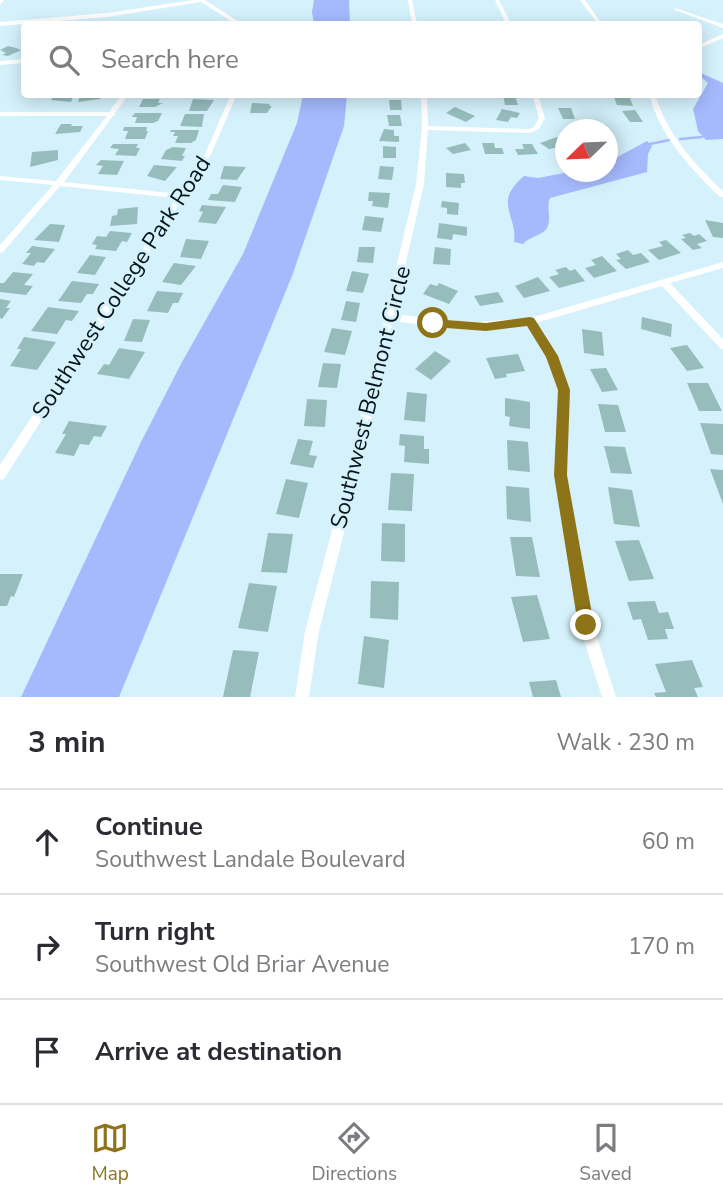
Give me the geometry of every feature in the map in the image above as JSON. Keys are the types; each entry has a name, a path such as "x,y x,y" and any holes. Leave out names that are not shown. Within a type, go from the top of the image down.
{"street":[{"path":"36,21 107,15 202,0 234,21"},
{"path":"410,0 414,21"},
{"path":"497,0 508,21"},
{"path":"583,0 598,21"},
{"path":"677,9 723,26"},
{"path":"0,24 21,22"},
{"path":"702,45 723,36"},
{"path":"0,63 21,61"},
{"path":"0,250 58,184 123,98"},
{"name":"Southwest College Park Road","path":"0,475 208,155 232,98"},
{"name":"Southwest Belmont Circle","path":"302,697 312,631 420,184 425,128 424,98"},
{"path":"425,128 530,131 537,128 542,118 536,98"},
{"path":"653,98 654,108 668,131 723,195"},
{"path":"0,114 113,114"},
{"path":"0,178 180,195"},
{"path":"390,317 474,327 530,321 723,265"},
{"path":"664,282 723,345"},
{"path":"530,321 552,356 564,390 561,475 586,625 609,697"}],"water":[{"path":"314,0 349,0 350,21 314,21"},
{"path":"702,73 723,83 723,139 706,140 698,131 693,109 702,98 708,83 702,78"},
{"path":"302,98 347,98 344,126 292,276 119,697 21,697 141,442 182,362 243,254 297,123"},
{"path":"647,141 652,146 648,154 647,172 618,180 618,157"},
{"path":"555,175 555,182 610,182 550,198 547,228 523,244 514,242 508,202 510,194 524,176 538,178"}],"building":[{"path":"8,46 21,50 8,56 2,55 6,53 0,50"},
{"path":"52,98 72,98 71,102 51,100"},
{"path":"80,98 100,98 100,99 78,102"},
{"path":"504,98 516,98 518,105 505,105"},
{"path":"614,98 630,98 633,106 617,105"},
{"path":"143,99 160,99 158,103 163,103 155,107 139,107"},
{"path":"193,99 214,100 207,111 189,111"},
{"path":"389,100 401,100 402,110 390,110"},
{"path":"252,103 272,106 267,113 250,113"},
{"path":"455,107 475,116 466,122 446,113"},
{"path":"558,108 571,108 575,119 563,119"},
{"path":"502,109 520,113 517,118 511,117 508,122 496,120"},
{"path":"635,110 643,122 630,122 622,111"},
{"path":"135,113 162,113 158,121 153,123 135,123 137,117 132,117"},
{"path":"185,114 204,114 202,127 180,126"},
{"path":"387,115 400,115 402,126 389,126"},
{"path":"61,124 83,126 80,132 55,134"},
{"path":"124,127 147,127 148,131 145,139 125,139 128,131 123,131"},
{"path":"384,129 394,130 394,136 399,136 399,142 379,141"},
{"path":"199,130 196,140 191,143 175,143 178,136 173,136 175,132 170,132"},
{"path":"555,138 555,148 549,149 540,143"},
{"path":"465,143 471,150 453,154 446,148"},
{"path":"482,143 494,143 495,148 502,148 504,154 485,154"},
{"path":"113,144 138,144 136,148 140,148 136,156 115,155 119,149 110,148"},
{"path":"522,144 532,144 538,154 518,155 515,149 524,149"},
{"path":"383,146 396,147 396,158 383,158"},
{"path":"173,147 186,148 182,161 161,159 166,150"},
{"path":"58,150 58,160 30,167 32,152"},
{"path":"101,160 124,161 117,175 98,174 103,166 96,165"},
{"path":"154,165 177,167 165,181 147,176"},
{"path":"224,166 246,167 237,180 220,179"},
{"path":"380,166 394,167 392,180 378,179"},
{"path":"446,173 464,174 465,183 461,183 461,188 446,187"},
{"path":"223,185 242,187 235,202 208,200 211,194 218,194"},
{"path":"369,192 390,193 388,208 372,206 373,201 368,201"},
{"path":"442,201 459,203 458,215 447,214 447,208 441,207"},
{"path":"202,205 226,207 216,224 198,222 203,212 199,211"},
{"path":"138,207 137,224 110,226 112,216 117,215 118,209"},
{"path":"365,216 384,218 381,232 362,230"},
{"path":"705,220 723,223 723,238 713,237"},
{"path":"439,223 467,227 467,236 453,234 452,240 437,238"},
{"path":"50,224 65,225 59,242 34,240"},
{"path":"110,231 132,233 127,242 122,241 116,251 95,249 97,245 92,244 97,236 106,237"},
{"path":"690,233 694,236 699,234 707,241 697,244 702,248 693,250 681,239 686,238 682,235"},
{"path":"186,239 209,241 201,259 180,257"},
{"path":"666,240 681,253 659,260 648,250 663,246 659,242"},
{"path":"32,246 55,249 44,263 37,262 34,266 22,264 31,253 26,253"},
{"path":"359,247 375,247 373,263 357,262"},
{"path":"435,247 451,249 450,265 433,264"},
{"path":"628,250 633,255 641,253 650,262 626,269 616,260 621,259 616,254"},
{"path":"90,255 106,257 95,275 77,273"},
{"path":"602,256 617,271 594,278 585,268 596,265 591,260"},
{"path":"174,263 196,266 181,285 162,282"},
{"path":"566,267 570,271 575,269 585,281 559,288 549,277 559,274 555,270"},
{"path":"352,271 369,274 363,293 346,291"},
{"path":"13,272 33,274 24,285 33,286 26,295 0,292 0,283 4,283"},
{"path":"538,277 550,291 524,298 515,286"},
{"path":"72,281 99,284 93,294 87,294 81,303 58,301"},
{"path":"439,283 458,291 449,304 423,294 430,284 437,286"},
{"path":"157,291 183,293 168,313 147,311"},
{"path":"498,292 504,302 480,306 474,296"},
{"path":"0,299 11,301 6,308 10,308 2,319 0,318"},
{"path":"346,301 360,303 356,322 341,320"},
{"path":"48,307 79,311 72,321 66,320 57,334 31,331"},
{"path":"642,317 672,324 671,337 641,329"},
{"path":"133,319 150,320 142,342 124,341"},
{"path":"332,328 352,331 345,355 324,352"},
{"path":"582,329 602,332 604,356 584,353"},
{"path":"24,337 56,342 37,370 10,366 21,349 17,349"},
{"path":"687,345 704,368 687,371 670,348"},
{"path":"119,348 145,352 129,379 97,374 104,364 109,365"},
{"path":"435,351 451,361 431,380 415,369"},
{"path":"518,354 525,371 495,379 486,358"},
{"path":"323,363 341,364 337,388 318,387"},
{"path":"606,368 618,390 602,392 590,369"},
{"path":"687,383 708,383 722,411 699,411"},
{"path":"407,392 427,394 425,422 404,420"},
{"path":"505,398 530,402 530,429 509,426 510,417 505,416"},
{"path":"307,399 327,400 325,427 304,426"},
{"path":"598,404 618,405 626,432 605,432"},
{"path":"69,421 107,426 101,437 94,436 89,445 80,444 74,456 55,453 66,434 62,434"},
{"path":"700,423 723,424 723,455 711,454"},
{"path":"400,434 424,436 424,449 429,449 429,464 404,462 405,446 399,445"},
{"path":"298,439 313,441 309,455 317,456 313,468 290,464"},
{"path":"507,440 528,442 530,472 508,470"},
{"path":"604,446 625,447 632,474 611,473"},
{"path":"710,469 723,470 723,504"},
{"path":"391,473 414,474 412,511 388,510"},
{"path":"286,479 308,483 299,518 276,514"},
{"path":"506,486 529,488 531,522 507,519"},
{"path":"608,487 632,490 640,527 614,524"},
{"path":"382,523 405,524 405,562 381,561"},
{"path":"268,533 293,534 287,573 261,572"},
{"path":"510,537 532,537 540,577 516,576"},
{"path":"639,540 654,579 629,581 615,541"},
{"path":"0,574 23,574 14,597 11,596 7,606 0,606"},
{"path":"371,581 399,582 398,620 370,618"},
{"path":"249,583 277,586 268,632 238,628"},
{"path":"537,595 550,639 523,642 511,597"},
{"path":"655,601 659,613 668,612 674,629 665,629 668,639 648,640 641,619 633,620 627,602"},
{"path":"364,636 389,640 384,688 358,684"},
{"path":"233,650 259,652 250,697 223,697"},
{"path":"692,660 703,687 694,688 698,697 656,697 654,693 666,692 655,664"},
{"path":"556,680 561,697 533,697 529,682"}],"waterway":[{"path":"680,139 702,137"},
{"path":"650,144 669,140"}],"route":[{"path":"433,323 486,327 530,321 552,356 564,390 561,475 586,625"}]}
